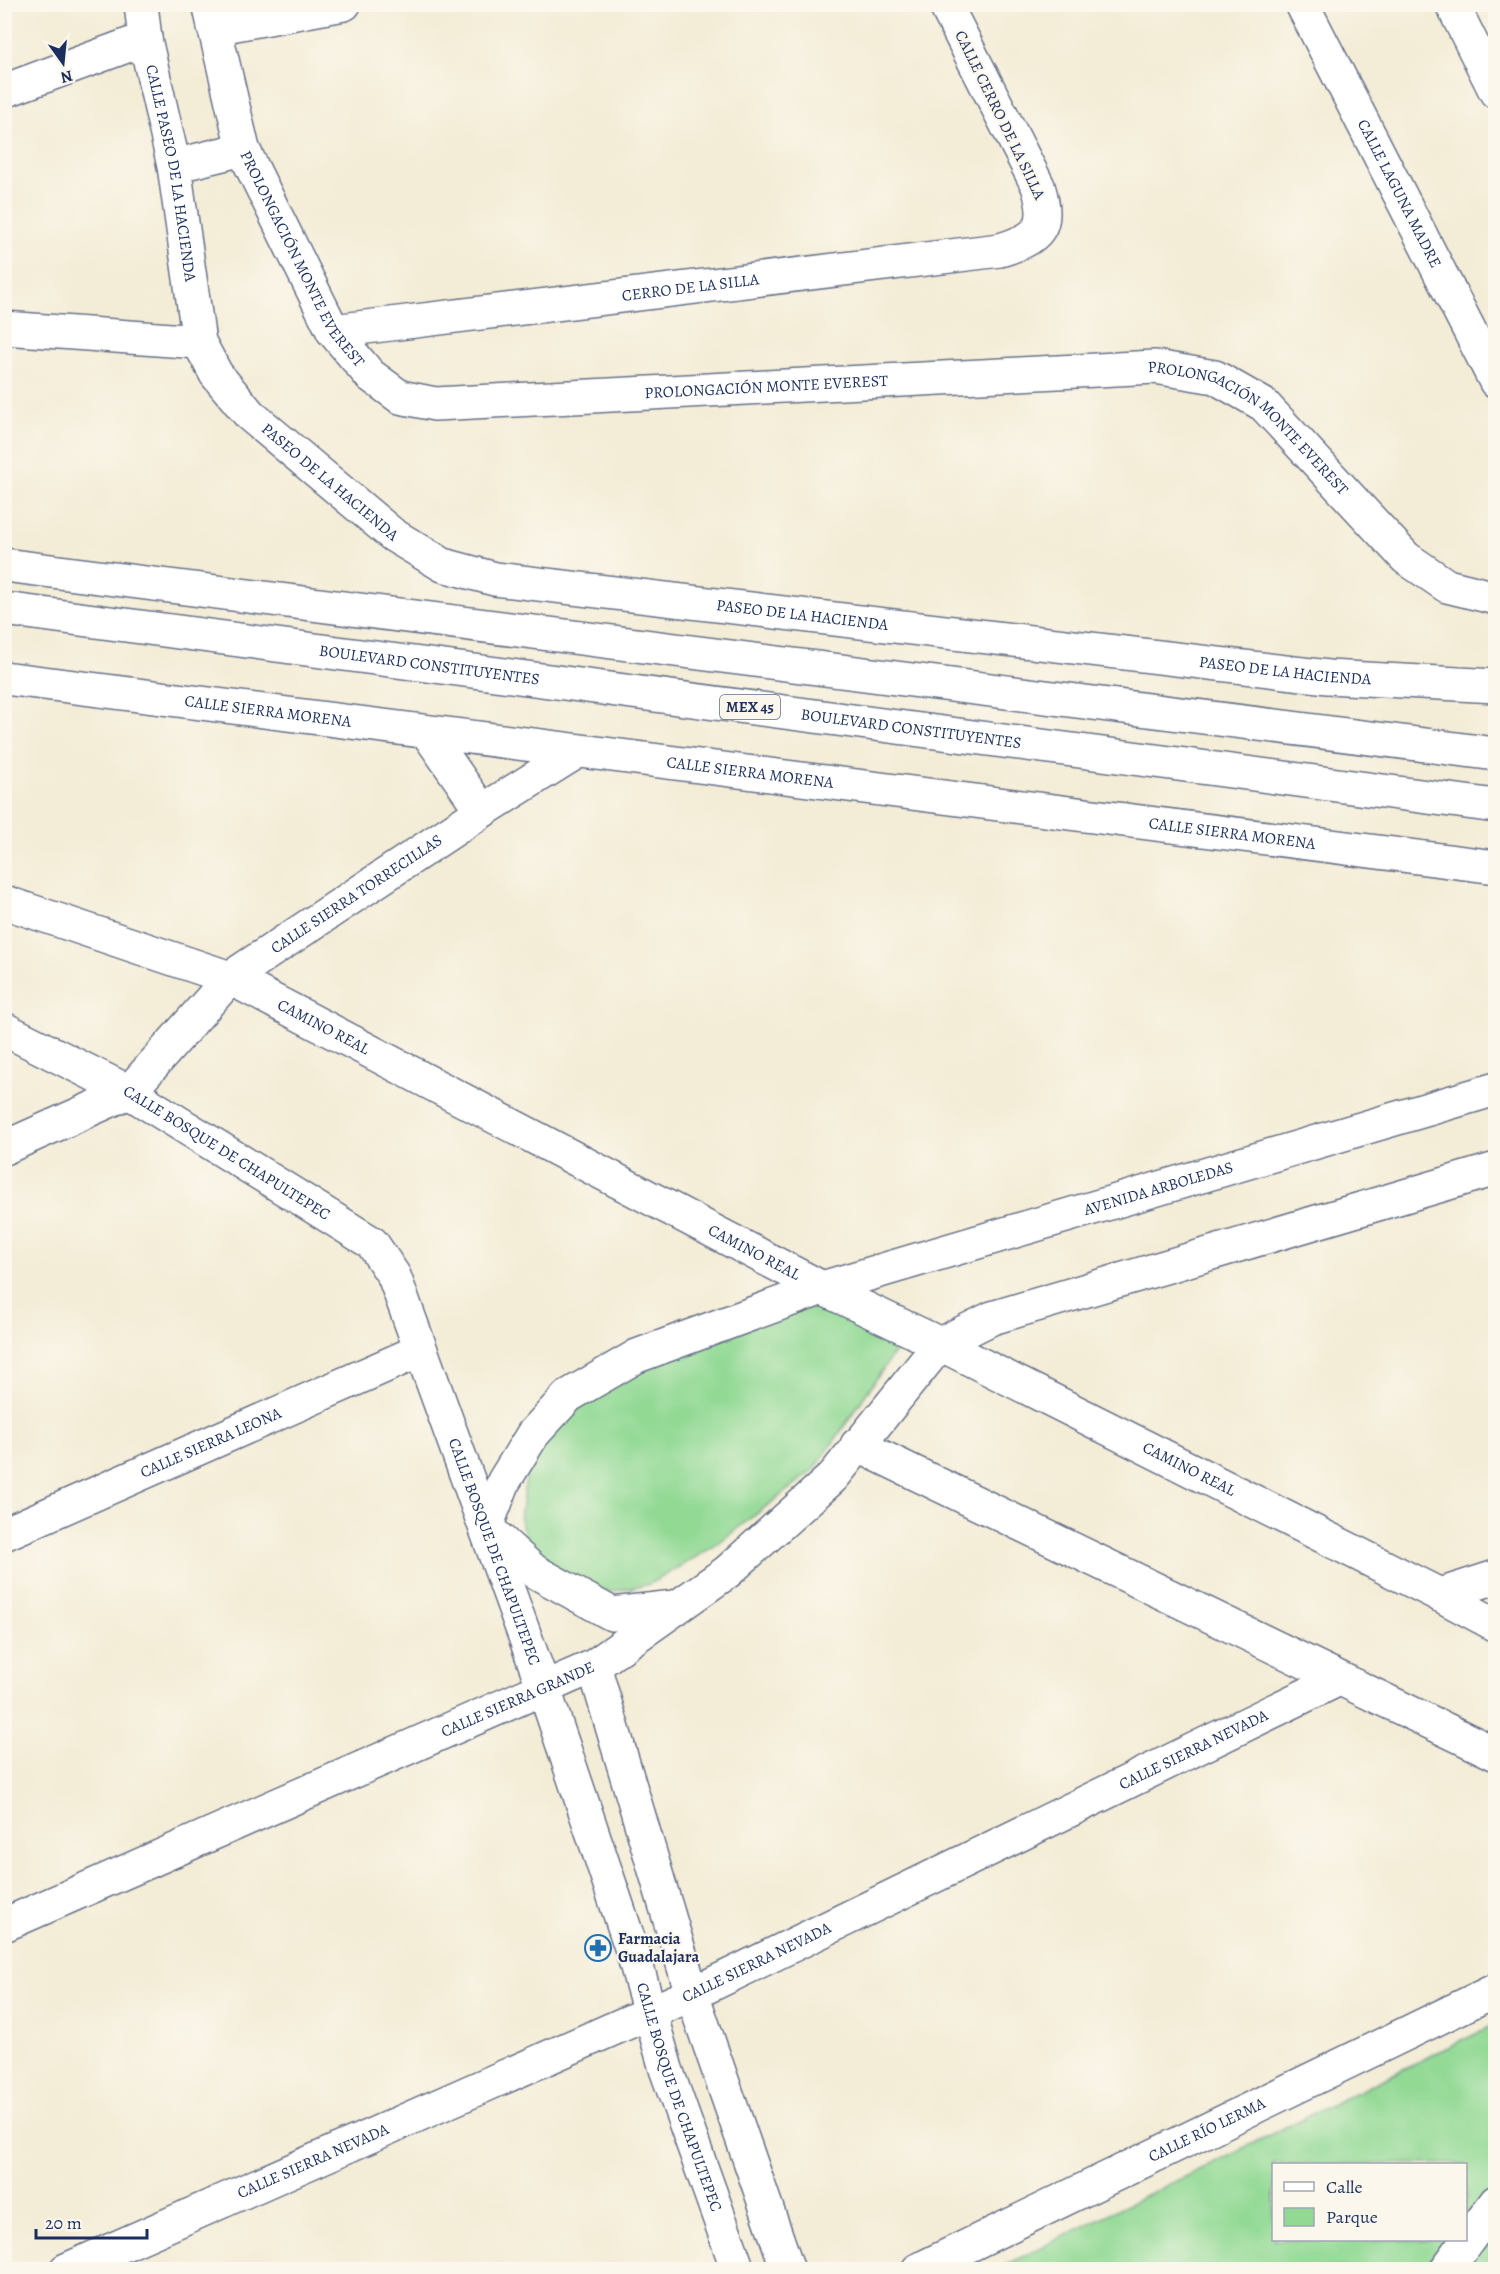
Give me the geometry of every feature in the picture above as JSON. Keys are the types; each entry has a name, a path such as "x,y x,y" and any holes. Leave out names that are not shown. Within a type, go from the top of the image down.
{"main road":[{"name":"CALLE PASEO DE LA HACIENDA","path":"141,4 145,39 174,166 200,342"},
{"path":"212,16 344,4"},
{"name":"CALLE CERRO DE LA SILLA","path":"945,4 1038,186 1044,207 1041,228"},
{"name":"CALLE LAGUNA MADRE","path":"1302,4 1496,382"},
{"path":"1452,4 1485,45 1496,92"},
{"name":"PROLONGACIÓN MONTE EVEREST","path":"212,16 243,148 333,331 370,375 400,397 435,404 1155,367 1215,377 1264,405 1406,558 1447,586 1496,597"},
{"path":"4,91 145,39"},
{"path":"174,166 243,148"},
{"name":"CERRO DE LA SILLA","path":"333,331 1000,250 1026,242 1041,228"},
{"path":"4,328 200,342"},
{"name":"PASEO DE LA HACIENDA","path":"200,342 216,374 249,415 393,535 443,565 495,579 1328,677 1496,686"},
{"path":"4,565 1496,754"},
{"name":"BOULEVARD CONSTITUYENTES","path":"4,609 1496,806"},
{"name":"CALLE SIERRA MORENA","path":"4,678 1496,867"},
{"path":"428,732 482,811"},
{"name":"CALLE SIERRA TORRECILLAS","path":"129,1092 230,978 482,811 578,751"},
{"name":"CAMINO REAL","path":"4,902 230,978 822,1288 940,1344 1496,1625"},
{"name":"CALLE BOSQUE DE CHAPULTEPEC","path":"4,1029 129,1092 372,1243 394,1276 419,1351 543,1686 650,2012 666,2069 738,2270"},
{"name":"AVENIDA ARBOLEDAS","path":"822,1288 1496,1089"},
{"path":"4,1148 129,1092"},
{"path":"940,1344 992,1318 1496,1169"},
{"path":"679,1607 612,1614 534,1571 486,1527 504,1481 527,1443 568,1396 637,1356 822,1288"},
{"name":"CALLE SIERRA GRANDE","path":"4,1925 543,1686 594,1666 727,1572 833,1477 857,1444 940,1344"},
{"name":"CALLE SIERRA LEONA","path":"4,1534 419,1351"},
{"path":"857,1444 1496,1754"},
{"path":"1440,1595 1496,1577"},
{"path":"594,1666 692,1994 788,2270"},
{"name":"CALLE SIERRA NEVADA","path":"66,2270 692,1994 1339,1679"},
{"name":"CALLE RÍO LERMA","path":"918,2270 1496,1990"},
{"path":"1446,2270 1496,2202"}],"green space":[{"path":"804,1299 900,1344 815,1469 713,1547 650,1584 610,1592 568,1580 531,1552 520,1520 526,1477 542,1440 633,1362"},
{"path":"1495,2024 1495,2269 997,2269"}],"place":[{"name":"Farmacia Guadalajara","path":"598,1948"}]}
